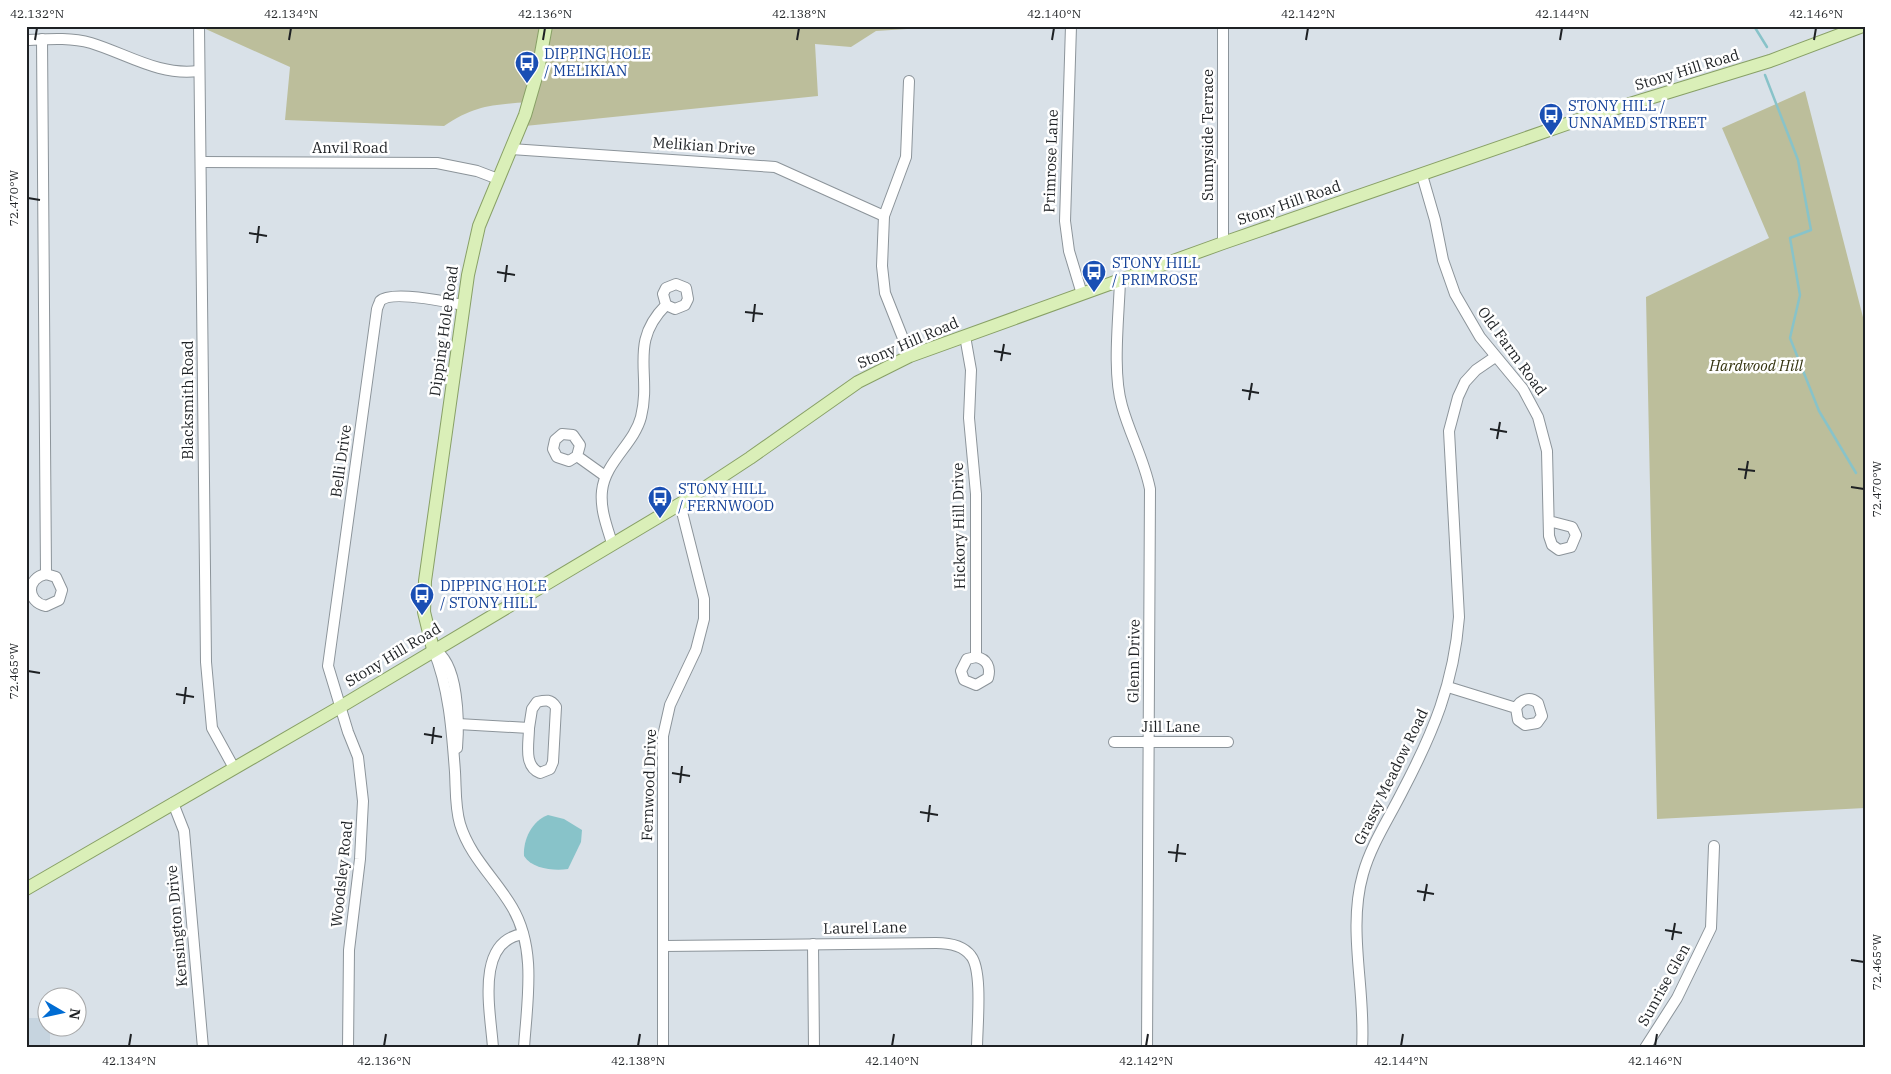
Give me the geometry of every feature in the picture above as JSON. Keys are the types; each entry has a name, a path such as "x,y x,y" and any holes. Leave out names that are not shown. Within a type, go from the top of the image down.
{"main road":[{"name":"Dipping Hole Road","path":"433,649 424,612 425,581 463,305 479,226 511,150 532,90 546,26"},
{"name":"Stony Hill Road","path":"26,889 340,707 433,649 680,504 750,458 858,382 910,356 1223,243 1581,119 1770,61 1863,26"}],"street":[{"name":"Blacksmith Road","path":"199,26 203,503 207,682 212,728 234,768"},
{"name":"Primrose Lane","path":"1071,26 1065,221 1069,250 1082,294"},
{"name":"Sunnyside Terrace","path":"1223,26 1223,243"},
{"path":"42,39 46,574"},
{"path":"26,40 42,39 85,42 160,69 176,72 198,71"},
{"path":"909,81 906,157 884,216 882,280 885,293 910,356"},
{"name":"Melikian Drive","path":"511,150 775,167 884,216"},
{"name":"Anvil Road","path":"201,162 437,162 498,179"},
{"name":"Old Farm Road","path":"1422,175 1436,220 1443,260 1455,294 1480,337 1529,397 1542,428 1547,451 1549,521"},
{"name":"Glenn Drive","path":"1120,280 1118,359 1121,405 1146,469 1150,489 1147,1048"},
{"name":"Belli Drive","path":"340,707 328,666 377,309 380,302 386,298 398,297 463,305"},
{"path":"612,543 602,505 602,489 605,476 634,432 640,419 644,342 651,322 666,304"},
{"name":"Hickory Hill Drive","path":"965,336 971,370 969,418 976,494 976,657"},
{"name":"Grassy Meadow Road","path":"1362,1048 1364,1009 1356,912 1360,884 1368,859 1428,742 1448,687 1456,647 1459,601 1450,430 1452,414 1466,382 1476,370 1495,357"},
{"path":"577,456 605,476"},
{"name":"Fernwood Drive","path":"664,1048 663,736 670,705 696,650 704,619 704,599 680,504"},
{"path":"433,649 444,657 450,668 458,724 455,771"},
{"path":"433,649 443,674 455,771 458,813 468,846 518,917 523,934 529,965 524,1048"},
{"path":"1448,687 1516,708"},
{"path":"546,700 553,702 556,707 553,762 550,769 540,773 533,770 529,764 530,728 532,709 537,702 546,700"},
{"name":"Woodsley Road","path":"340,707 358,758 363,801 360,859 349,950 348,1048"},
{"path":"458,724 530,728"},
{"name":"Jill Lane","path":"1114,742 1228,742"},
{"name":"Kensington Drive","path":"173,803 184,831 203,1048"},
{"name":"Sunrise Glen","path":"1645,1048 1677,998 1711,928 1714,846"},
{"path":"493,1048 488,992 491,967 505,942 514,935 523,934"},
{"name":"Laurel Lane","path":"663,946 947,943 966,950 975,962 977,970 977,1048"},
{"path":"813,944 814,1048"}],"shaded area":[{"path":"26,1018 38,1018 38,1036 50,1036 50,1048 26,1048"}],"green space":[{"path":"199,26 953,26 876,31 851,47 815,44 818,96 525,126 528,102 484,107 465,114 444,126 285,120 290,67"},
{"name":"Hardwood Hill","path":"1805,91 1865,325 1865,808 1657,819 1646,297 1769,238 1722,128"}],"water":[{"path":"548,815 564,819 582,830 581,842 568,869 556,870 538,866 532,864 524,856 525,843 530,831 537,822"}],"waterway":[{"path":"1754,26 1767,47"},
{"path":"1765,75 1798,160 1811,230 1790,238 1800,295 1790,338 1819,411 1856,473"}],"place":[{"name":"DIPPING HOLE / MELIKIAN","path":"527,84"},
{"name":"STONY HILL / UNNAMED STREET","path":"1551,136"},
{"name":"STONY HILL / PRIMROSE","path":"1094,293"},
{"name":"STONY HILL / FERNWOOD","path":"660,519"},
{"name":"DIPPING HOLE / STONY HILL","path":"422,616"}]}
